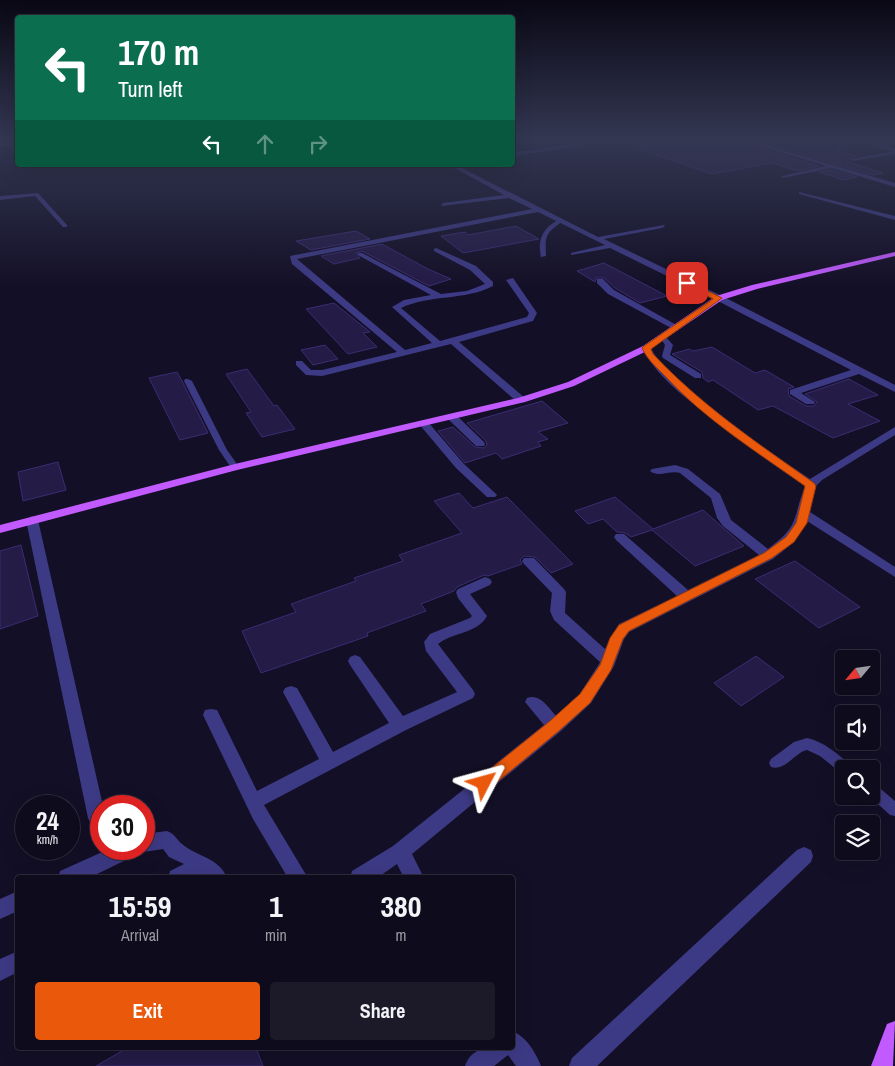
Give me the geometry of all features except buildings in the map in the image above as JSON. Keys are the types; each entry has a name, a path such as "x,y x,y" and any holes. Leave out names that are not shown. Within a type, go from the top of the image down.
{"main road":[{"path":"0,529 236,467 520,400 580,380 646,348 719,298 755,287 895,254"},
{"path":"882,1066 895,1032"}],"street":[{"path":"498,190 609,246 719,298 895,389"},
{"path":"801,193 895,218"},
{"path":"0,198 36,194 65,226"},
{"path":"443,205 510,196"},
{"path":"402,353 327,287 295,262 293,258 538,210"},
{"path":"596,239 662,226"},
{"path":"573,254 609,246"},
{"path":"436,250 473,268 490,284 452,296 434,297 396,307 438,344"},
{"path":"360,254 441,296"},
{"path":"299,363 309,373 314,374 508,326 533,316 533,313 510,280"},
{"path":"600,281 611,292 676,327"},
{"path":"453,340 520,400"},
{"path":"646,348 667,375 720,421 811,486"},
{"path":"810,402 792,392 858,371"},
{"path":"452,417 480,444"},
{"path":"424,424 460,466 491,495"},
{"path":"364,875 400,852 555,726 585,698 596,683 617,638 624,628 768,556 790,539 801,523 811,486 830,469 895,430"},
{"path":"656,471 675,468 684,470 716,496 723,518 727,523 768,556"},
{"path":"803,513 895,573"},
{"path":"32,520 92,795"},
{"path":"620,537 687,597"},
{"path":"529,561 560,592 557,611 559,616 608,660"},
{"path":"254,801 400,725 467,694 431,647 431,642 435,638 475,622 480,616 463,595 463,592 484,582"},
{"path":"355,661 400,725"},
{"path":"291,692 330,762"},
{"path":"533,702 555,726"},
{"path":"211,715 259,813 297,875"},
{"path":"155,842 167,840 176,851 203,864 215,875"},
{"path":"400,852 413,875"},
{"path":"580,1066 804,856"},
{"path":"73,875 105,860"},
{"path":"183,875 203,864"},
{"path":"0,909 15,902"},
{"path":"0,970 15,962"},
{"path":"515,1046 530,1066"},
{"path":"476,1066 496,1050"}],"lane":[{"path":"543,256 544,231 560,221"},
{"path":"664,337 669,345 665,353 666,356 698,376"},
{"path":"188,381 222,450 236,467"},
{"path":"776,763 802,745 809,744 816,746 835,761"},
{"path":"880,796 895,810"}],"route":[{"path":"484,783 555,726 585,698 606,666 617,638 624,628 768,556 790,539 801,523 811,486 720,421 675,382 656,363 646,348 719,298 687,283"}]}
